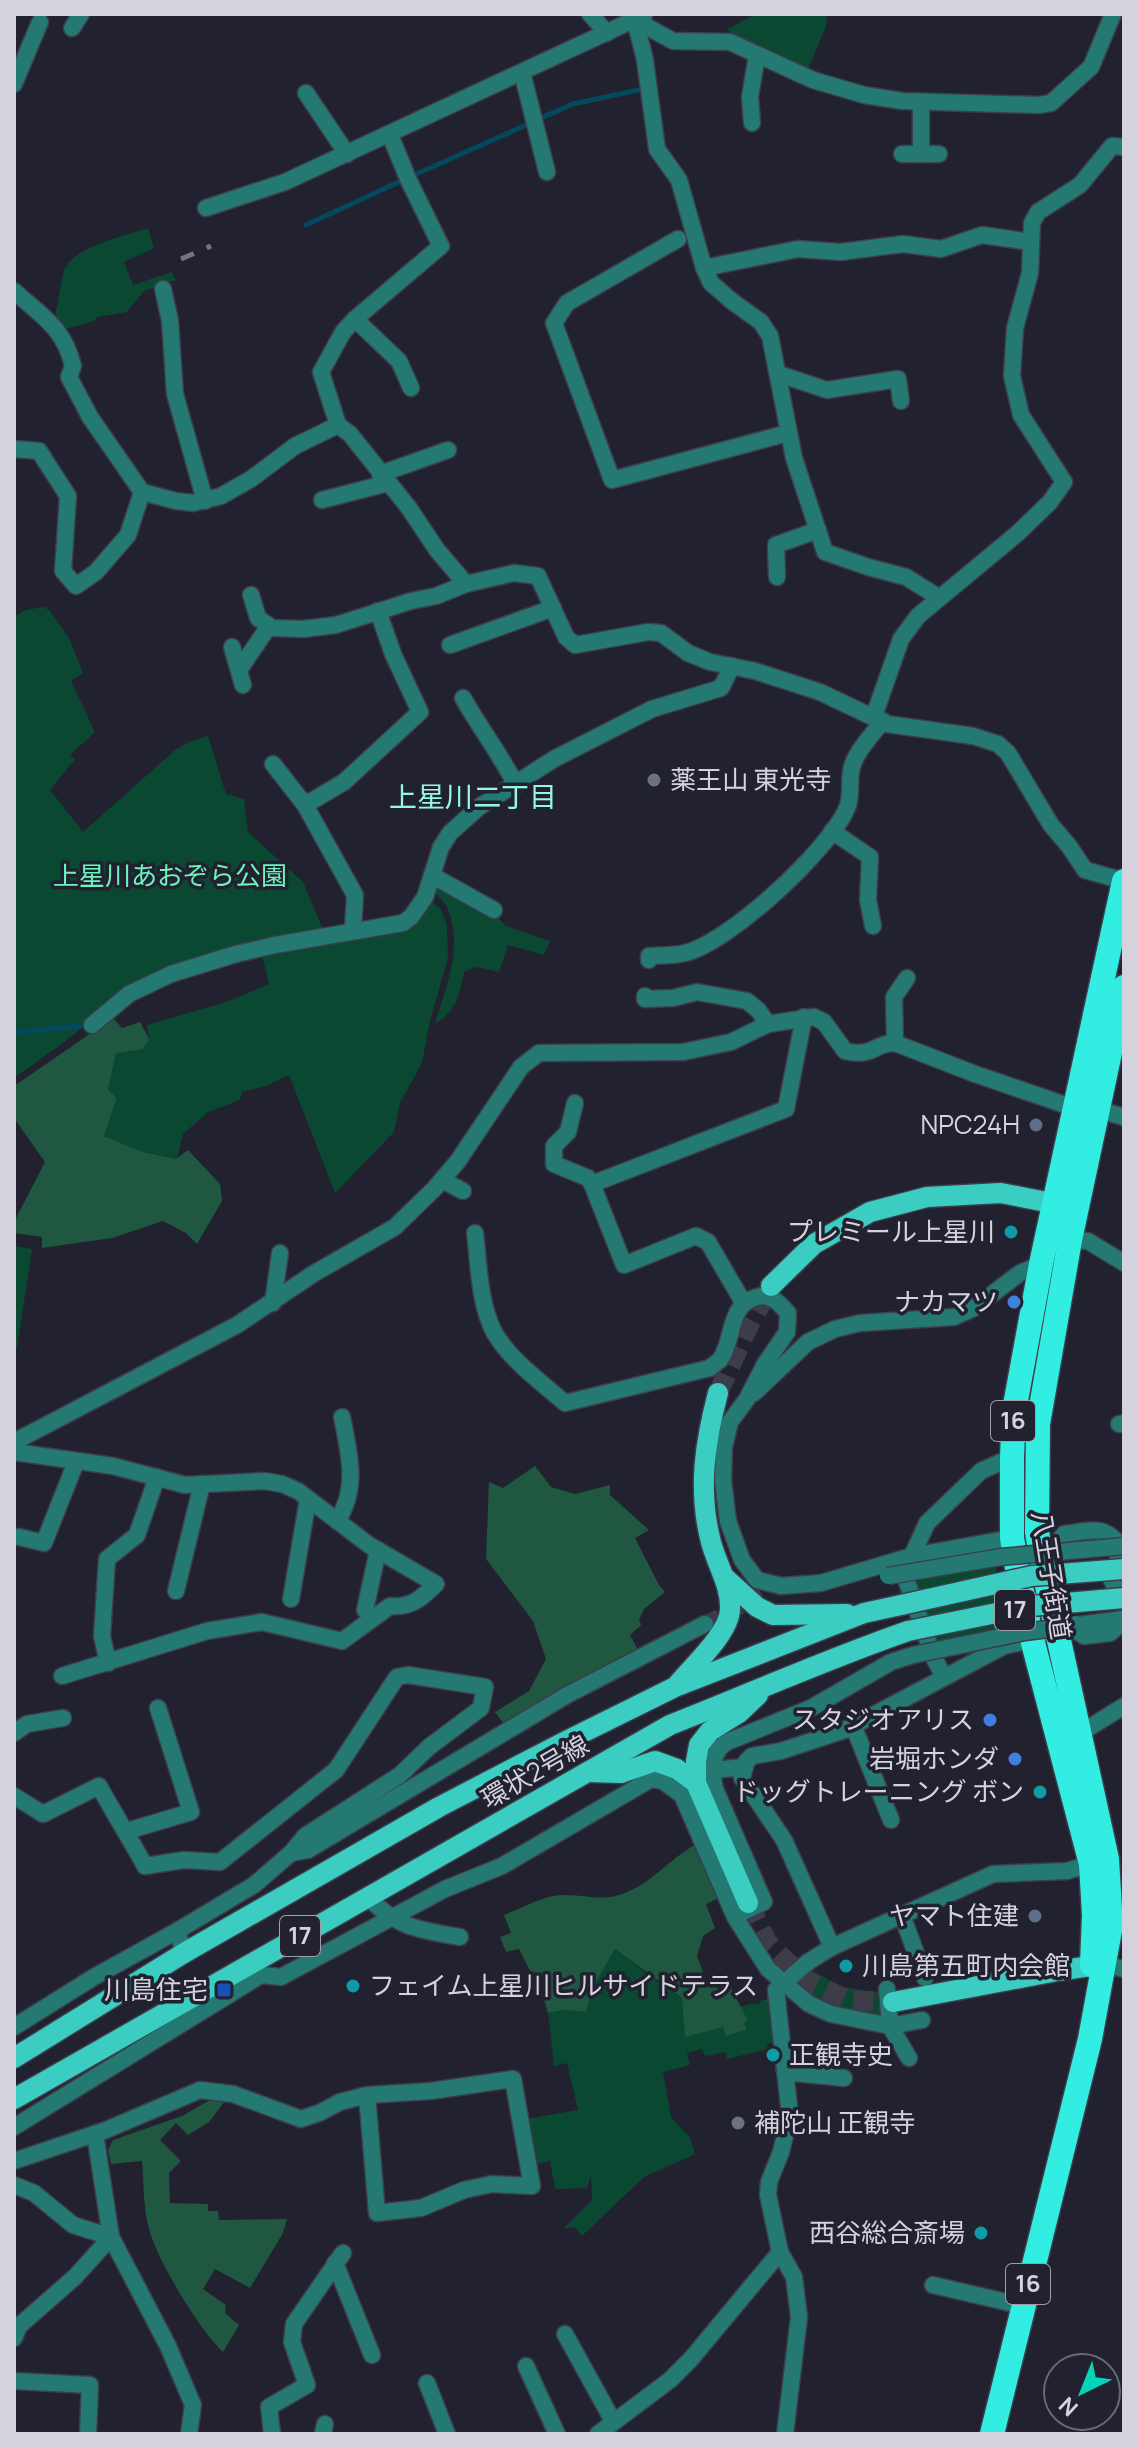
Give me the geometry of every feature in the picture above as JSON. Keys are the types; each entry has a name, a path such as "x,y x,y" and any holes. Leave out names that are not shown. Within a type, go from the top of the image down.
{"highway":[{"name":"八王子街道","path":"1099,1862 1032,1639 1012,1538 1012,1457 1014,1411 1041,1264 1065,1205 1086,1109 1124,881"},
{"name":"八王子街道","path":"1086,1109 1124,987"},
{"name":"八王子街道","path":"992,2434 1107,1967 1111,1925 1079,1734 1066,1630 1037,1532 1038,1424 1070,1240 1065,1205"}],"main road":[{"path":"771,1286 814,1244 870,1212 927,1197 1001,1193 1065,1205"},
{"path":"675,1687 721,1634 731,1611 724,1577 710,1540 702,1486 706,1438 718,1393"},
{"name":"環状2号線","path":"14,2058 184,1953 439,1807 675,1687 864,1613 1032,1576 1124,1569"},
{"path":"724,1577 757,1607 773,1615 864,1613"},
{"name":"環状2号線","path":"14,2099 670,1725 848,1652 908,1631 1031,1606 1124,1599"},
{"path":"742,1910 704,1776 699,1745 710,1731 739,1713 765,1688"},
{"path":"587,1772 621,1773 655,1761 704,1776"},
{"path":"890,1996 1107,1967"}],"street":[{"path":"590,14 607,33"},
{"path":"641,17 673,41 730,42 823,84 864,95 921,102 1039,105 1051,103 1091,67 1113,14"},
{"path":"206,208 285,182 641,17"},
{"path":"641,17 657,149 679,180 685,234 711,283 761,322 770,336 788,433 825,552 906,577 938,597"},
{"path":"14,84 40,22"},
{"path":"752,123 750,97 757,55"},
{"path":"522,72 547,172"},
{"path":"306,93 347,154"},
{"path":"921,102 921,154"},
{"path":"390,135 441,246 355,319 343,332 321,372 338,425 350,434 466,584"},
{"path":"649,960 649,956 685,953 740,922 801,869 848,807 851,769 879,719 901,639 918,616 938,597 1018,533 1050,502 1064,482 1021,415 1012,376 1015,328 1030,273 1032,223 1038,212 1080,185 1112,146 1124,147"},
{"path":"902,154 939,154"},
{"path":"685,234 567,303 554,323 612,480 788,433"},
{"path":"704,268 798,249 841,252 903,244 941,249 982,235 1031,242"},
{"path":"163,289 170,321 175,394 205,501"},
{"path":"14,291 62,334 73,366 69,377 78,396 142,492 176,501 205,501 231,491 295,446 338,425"},
{"path":"355,319 399,361 411,388"},
{"path":"779,374 827,390 898,379 901,401"},
{"path":"14,449 39,451 68,496 63,571 76,586 96,572 128,535 142,492"},
{"path":"322,500 384,479 448,450"},
{"path":"777,577 772,538 818,530"},
{"path":"251,595 258,618 272,628 303,629 336,625 436,596 466,584 514,573 538,576 566,637 575,645 648,632 661,633 688,653 820,692 879,719 973,736 998,744 1008,753 1051,825 1085,870 1124,881"},
{"path":"450,645 553,608"},
{"path":"305,805 344,782 420,712 393,654 378,611"},
{"path":"232,647 241,677 269,626"},
{"path":"92,1025 129,994 171,974 236,954 403,923 419,907 430,887 441,847 450,833 479,807 554,759 652,709 721,688 732,666"},
{"path":"463,698 516,785"},
{"path":"273,764 305,805 355,895 353,930"},
{"path":"832,831 870,857 868,900 873,926"},
{"path":"430,887 494,910"},
{"path":"895,1043 894,997 907,978"},
{"path":"645,996 645,999 673,998 697,992 747,1001 768,1024"},
{"path":"592,1184 786,1109 804,1017"},
{"path":"14,1442 237,1325 313,1274 395,1227 458,1161 521,1067 539,1053 683,1052 731,1042 768,1024 814,1017 824,1022 845,1051 861,1054 889,1041 975,1074 1086,1109 1124,1117"},
{"path":"575,1103 568,1132 554,1146 554,1164 588,1178 624,1265 696,1236 708,1242 743,1302"},
{"path":"442,1180 463,1191"},
{"path":"475,1233 483,1297 494,1331 512,1355 565,1403 710,1368 720,1360 743,1302 761,1296 776,1299 788,1313 787,1332 730,1422 724,1447 723,1480 728,1521 742,1560 757,1580 781,1586 821,1583 912,1556 1012,1538"},
{"path":"1070,1240 1088,1241 1124,1263"},
{"path":"273,1303 280,1253"},
{"path":"747,1399 808,1342 835,1329 860,1323 954,1317 974,1308 1020,1273 1041,1264"},
{"path":"337,1521 346,1508 352,1476 342,1417"},
{"path":"14,1452 113,1466 185,1485 265,1481 298,1491 378,1550 436,1584 423,1597 405,1607 390,1606 342,1641 262,1622 207,1631 108,1663 74,1678"},
{"path":"944,1677 933,1656 902,1568 912,1556 927,1523 981,1471 1012,1457"},
{"path":"19,1537 44,1543 76,1462"},
{"path":"108,1663 102,1636 107,1559 137,1535 157,1477"},
{"path":"176,1591 202,1484"},
{"path":"291,1599 308,1499"},
{"path":"1053,1534 1124,1528"},
{"path":"1061,1552 1064,1534 1099,1530 1108,1533 1121,1548 1112,1581 1124,1599"},
{"path":"888,1576 1001,1557 1124,1546"},
{"path":"365,1610 378,1550"},
{"path":"763,1595 781,1586"},
{"path":"832,1947 784,1840 742,1778 752,1756 819,1740 1004,1646 1066,1630 1124,1620"},
{"path":"291,1853 308,1850 567,1695 705,1624"},
{"path":"704,1776 716,1752 811,1708 891,1662 907,1661 1025,1632 1124,1630"},
{"path":"14,1796 43,1814 99,1786 145,1866 184,1860 220,1862 336,1770 397,1677 408,1675 485,1687 481,1708 475,1715 429,1747 400,1775 305,1836 291,1853 254,1885 14,2027"},
{"path":"1079,1734 1124,1706"},
{"path":"127,1831 191,1812 158,1708"},
{"path":"14,1733 27,1724 63,1718"},
{"path":"853,1725 891,1820"},
{"path":"740,1741 756,1738 762,1754"},
{"path":"704,1776 745,1767"},
{"path":"14,2127 261,1975 281,1977 445,1889 502,1866 651,1779 663,1781 682,1795 742,1910 768,1969 783,1983 809,2004 831,2014 890,2026 922,2020"},
{"path":"785,2434 799,2317 794,2277 780,2252 768,2195 769,2182 781,2152 790,2115 776,1990 832,1947 993,1874 1067,1871 1099,1862"},
{"path":"368,1897 392,1919 413,1929 460,1937"},
{"path":"902,1915 925,1978"},
{"path":"177,1931 184,1953"},
{"path":"890,1996 890,2026 909,2058"},
{"path":"785,2072 844,2078"},
{"path":"14,2161 95,2134 200,2090 233,2094 301,2119 340,2102 367,2095 431,2091 513,2079 532,2186 492,2184 464,2190 421,2208 377,2213 367,2095"},
{"path":"95,2134 111,2237 168,2346 193,2405 189,2434"},
{"path":"14,2185 34,2193 73,2225 111,2237"},
{"path":"14,2338 19,2326 75,2277 111,2237"},
{"path":"598,2434 670,2380 691,2359 780,2252"},
{"path":"272,2434 269,2407 307,2385 292,2342 294,2324 339,2258 372,2355"},
{"path":"933,2285 1023,2306"},
{"path":"565,2334 613,2421"},
{"path":"526,2366 557,2434"},
{"path":"14,2381 90,2385 88,2434"},
{"path":"427,2383 447,2434"}],"green space":[{"path":"756,14 826,14 827,24 809,67 801,70 727,29"},
{"path":"148,228 154,248 124,262 133,285 172,272 176,280 144,291 127,312 97,317 94,321 66,329 55,317 67,265 99,244"},
{"name":"上星川あおぞら公園","path":"44,607 69,638 83,673 71,681 95,732 70,755 75,759 50,790 83,832 174,751 188,742 208,736 226,794 244,799 248,832 303,882 325,934 128,991 14,1078 14,617 25,610"},
{"path":"434,882 490,917 495,915 506,926 550,941 544,955 508,945 499,972 476,967 464,972 459,995 452,1008 435,1023 451,967 454,938 447,906 431,890"},
{"path":"429,900 440,908 447,924 448,957 422,1063 400,1103 394,1132 335,1193 289,1075 266,1086 242,1092 240,1100 208,1112 183,1134 177,1159 143,1152 104,1136 117,1098 108,1090 116,1053 149,1039 147,1025 229,1001 269,984 262,955 400,930"},
{"path":"113,1018 122,1028 140,1022 149,1039 143,1049 116,1053 108,1090 117,1098 104,1136 143,1152 176,1159 188,1150 220,1184 222,1201 197,1244 186,1233 163,1221 112,1238 42,1248 42,1237 14,1233 14,1222 45,1162 14,1118 14,1086"},
{"path":"14,1246 32,1249 17,1348 14,1348"},
{"path":"535,1466 551,1487 575,1494 610,1485 610,1495 649,1530 635,1538 665,1592 644,1609 639,1620 641,1625 630,1635 640,1653 504,1724 495,1712 529,1691 546,1659 533,1621 486,1559 489,1482 503,1488"},
{"path":"994,1553 1003,1631 934,1643 907,1567 941,1556"},
{"path":"696,1844 719,1898 706,1904 715,1928 703,1936 697,1956 706,1980 719,1989 730,1986 748,2021 744,2023 746,2030 726,2036 723,2027 685,2037 682,1998 615,1949 592,1989 586,2012 564,2010 548,2013 543,1996 519,1949 506,1952 500,1937 511,1933 504,1915 556,1896 605,1897 630,1891"},
{"path":"615,1949 662,1984 701,2007 724,2010 760,2004 760,2001 768,1999 775,2042 767,2044 768,2049 727,2059 725,2052 705,2056 702,2049 687,2053 690,2065 663,2072 671,2117 690,2138 695,2154 644,2177 582,2236 575,2227 563,2229 592,2200 591,2176 587,2188 555,2189 550,2161 537,2164 526,2119 578,2110 567,2063 554,2066 548,2013 564,2010 586,2012 592,1989"},
{"path":"810,1969 841,1987 883,1993 883,2018 866,2017 811,2000 795,1982"},
{"path":"210,2100 225,2101 209,2122 188,2135 176,2123 160,2140 181,2161 169,2173 170,2203 208,2204 208,2211 218,2211 219,2220 287,2219 283,2233 250,2288 215,2269 203,2289 226,2305 225,2313 239,2325 223,2352 191,2312 154,2243 146,2212 142,2161 111,2164 108,2150 113,2140 182,2116"}],"waterway":[{"path":"541,118 573,104 638,90"},
{"path":"412,176 526,125"},
{"path":"306,225 403,180"},
{"path":"14,1032 80,1026"}],"tunnel":[{"path":"718,1393 749,1325 771,1286"},
{"path":"705,1624 763,1595"},
{"path":"748,1903 767,1942 805,1980 848,2000 893,2002"}],"railway":[{"path":"181,259 211,246"}],"place":[{"name":"薬王山 東光寺","path":"654,780"},
{"name":"NPC24H","path":"1036,1125"},
{"name":"プレミール上星川","path":"1011,1232"},
{"name":"ナカマツ","path":"1014,1302"},
{"name":"スタジオアリス","path":"990,1720"},
{"name":"岩堀ホンダ","path":"1015,1759"},
{"name":"ドッグトレーニング ボン","path":"1040,1792"},
{"name":"ヤマト住建","path":"1035,1916"},
{"name":"川島第五町内会館","path":"846,1966"},
{"name":"フェイム上星川ヒルサイドテラス","path":"353,1986"},
{"name":"川島住宅","path":"224,1990"},
{"name":"正観寺史","path":"773,2055"},
{"name":"補陀山 正観寺","path":"738,2123"},
{"name":"西谷総合斎場","path":"981,2233"}],"district":[{"name":"上星川二丁目","path":"473,797"}]}
